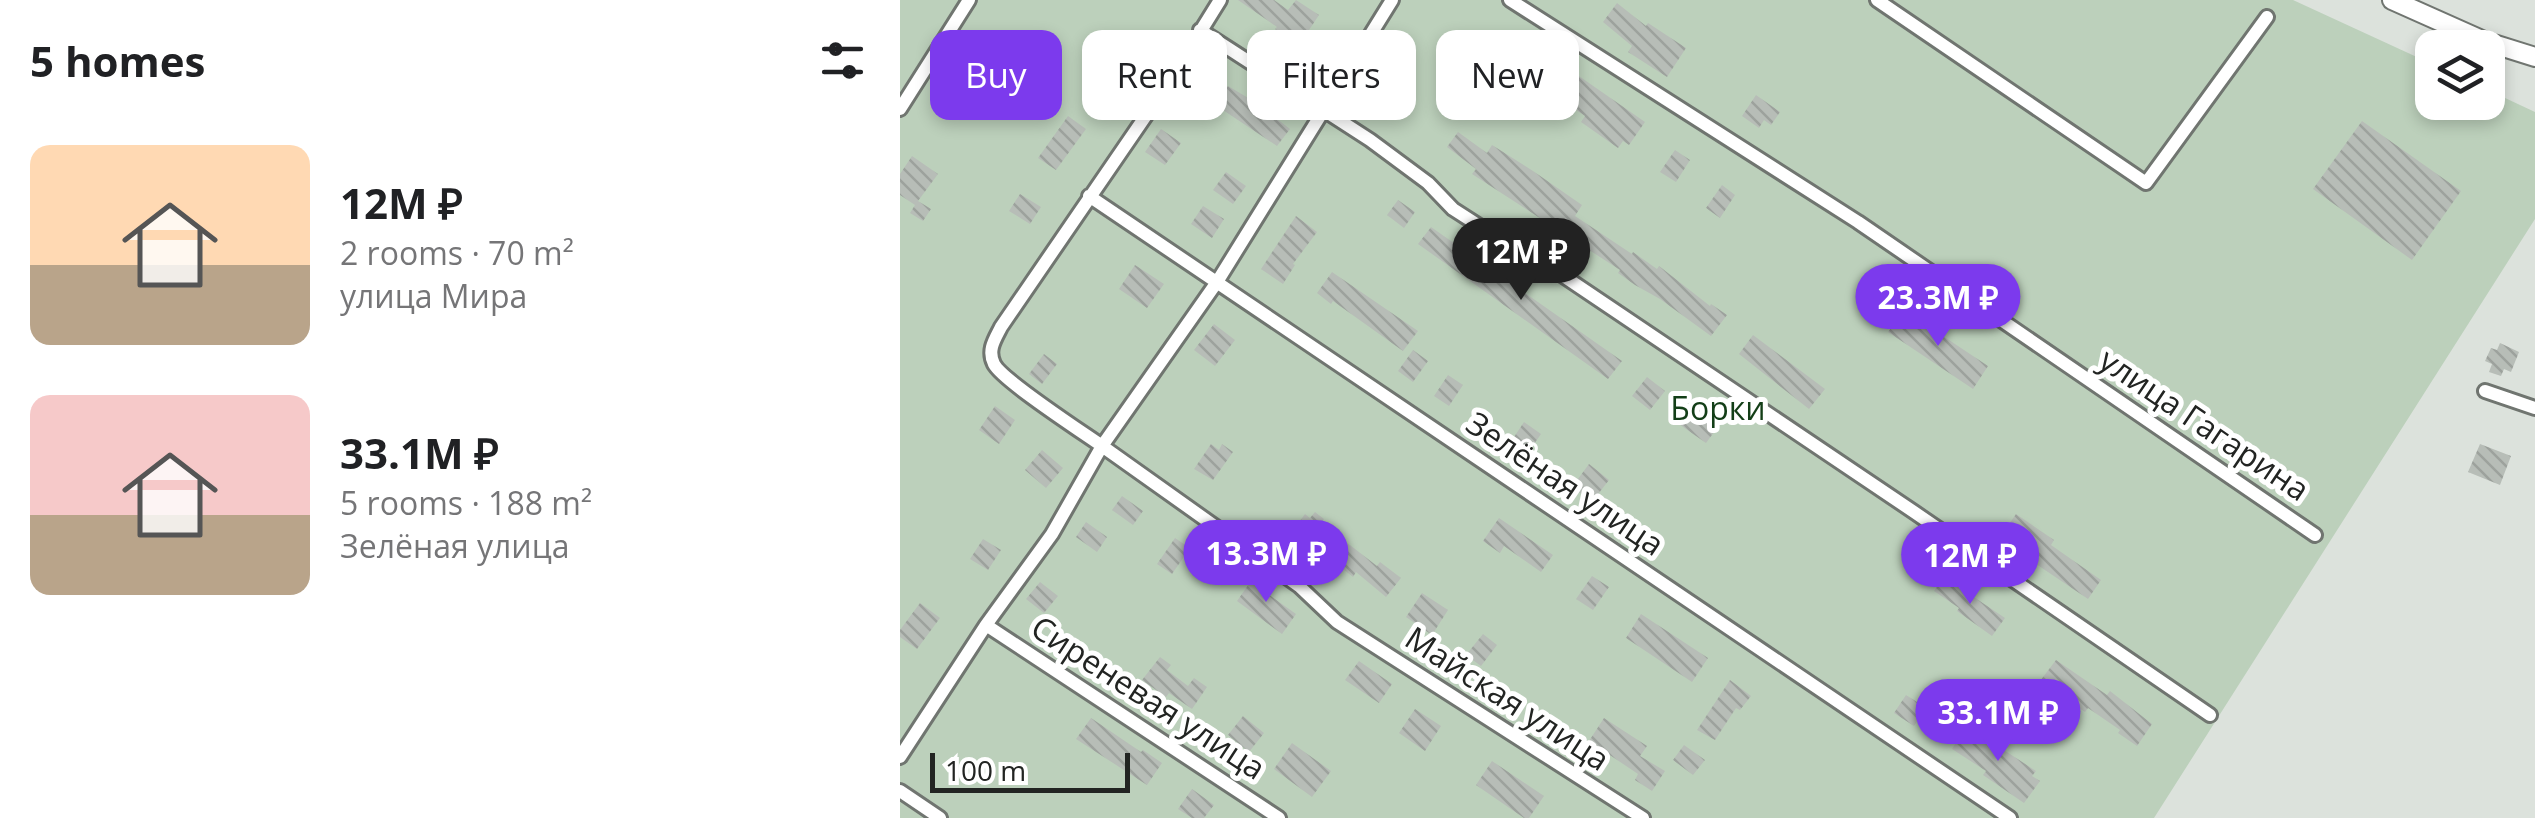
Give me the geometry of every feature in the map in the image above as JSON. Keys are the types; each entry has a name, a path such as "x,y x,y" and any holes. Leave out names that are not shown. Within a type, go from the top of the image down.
{"street":[{"path":"900,108 969,0"},
{"path":"1200,30 1220,0"},
{"path":"1373,30 1392,0"},
{"name":"улица Гагарина","path":"1510,0 1858,222 2315,535"},
{"path":"1877,0 2146,184 2266,18"},
{"path":"2392,0 2484,41 2535,57"},
{"path":"1089,196 1142,120"},
{"path":"900,757 986,625 1052,534 1102,446 1216,282 1316,120"},
{"path":"1337,120 1428,183 1454,210 1510,240 2210,714"},
{"name":"Зелёная улица","path":"1089,196 2010,818"},
{"name":"Майская улица","path":"1089,196 1001,327 991,348 994,365 1299,586 1336,622 1643,818"},
{"path":"2485,391 2535,408"},
{"name":"Сиреневая улица","path":"986,625 1279,818"},
{"path":"900,791 940,818"}],"green space":[{"name":"Борки","path":"900,0 2293,0 2415,56 2415,120 2505,120 2505,98 2535,112 2535,219 2154,818 900,818"}],"building":[{"path":"1238,0 1274,0 1288,10 1296,0 1319,15 1309,30 1277,30"},
{"path":"1617,3 1646,26 1648,23 1686,48 1667,77 1628,52 1632,46 1603,22"},
{"path":"1579,76 1645,122 1629,145 1623,141 1618,148 1581,122 1585,116 1579,112"},
{"path":"1228,86 1247,97 1247,120 1278,120 1290,129 1277,146 1227,113"},
{"path":"1756,95 1780,112 1771,125 1764,120 1759,128 1742,116"},
{"path":"1068,116 1086,129 1056,170 1038,158"},
{"path":"2362,121 2461,191 2412,260 2313,189"},
{"path":"1161,129 1181,143 1165,165 1145,152"},
{"path":"1458,132 1487,153 1492,145 1533,171 1582,205 1575,216 1657,269 1659,266 1727,315 1711,336 1635,285 1618,273 1620,270 1472,174 1476,169 1447,147"},
{"path":"1675,150 1690,160 1676,182 1660,172"},
{"path":"912,156 938,174 918,201 931,209 923,221 910,213 915,205 900,195 900,174"},
{"path":"1226,172 1246,186 1233,204 1213,190"},
{"path":"1722,185 1735,195 1720,218 1706,208"},
{"path":"1020,194 1041,207 1030,224 1009,211"},
{"path":"1398,200 1415,212 1404,228 1387,215"},
{"path":"1203,206 1224,219 1212,238 1191,224"},
{"path":"1296,216 1317,232 1283,284 1261,269"},
{"path":"1431,227 1622,361 1608,379 1418,244"},
{"path":"1135,265 1164,284 1147,308 1119,289"},
{"path":"1332,272 1418,331 1403,351 1317,293"},
{"path":"1904,310 1988,366 1973,389 1888,332"},
{"path":"1214,324 1235,340 1215,366 1194,350"},
{"path":"1753,335 1825,389 1809,409 1739,354"},
{"path":"2500,343 2519,352 2511,372 2504,369 2501,376 2489,372 2492,364 2485,361 2491,348 2497,350"},
{"path":"1413,350 1428,361 1413,382 1398,371"},
{"path":"1044,354 1057,364 1042,384 1029,374"},
{"path":"1448,375 1463,385 1449,406 1434,396"},
{"path":"1647,377 1665,391 1650,410 1632,396"},
{"path":"1690,402 1720,424 1706,443 1676,422"},
{"path":"995,406 1015,420 999,444 979,430"},
{"path":"1524,422 1541,434 1525,457 1508,446"},
{"path":"1211,444 1219,450 1222,444 1233,452 1213,480 1194,469"},
{"path":"2480,444 2511,456 2500,485 2468,472"},
{"path":"1042,450 1063,468 1046,488 1025,470"},
{"path":"1589,464 1609,480 1592,502 1572,487"},
{"path":"1122,496 1143,511 1133,525 1112,510"},
{"path":"1315,512 1324,519 1319,526 1401,578 1386,597 1356,572 1353,577 1291,533 1305,514 1310,518"},
{"path":"2016,514 2054,540 2051,545 2101,580 2088,599 1999,539"},
{"path":"1499,518 1553,555 1541,572 1504,546 1500,553 1483,541"},
{"path":"1086,522 1107,537 1097,552 1076,537"},
{"path":"1175,538 1190,548 1172,574 1157,564"},
{"path":"983,539 1001,550 988,570 970,559"},
{"path":"1256,574 1270,584 1265,592 1296,614 1282,634 1237,601"},
{"path":"1592,576 1609,587 1593,610 1576,599"},
{"path":"1944,577 2005,618 1992,636 1934,591"},
{"path":"1040,582 1058,596 1044,613 1026,599"},
{"path":"1422,593 1448,610 1432,635 1406,617"},
{"path":"920,603 940,618 917,649 900,637 900,630"},
{"path":"1641,614 1708,658 1692,682 1626,638"},
{"path":"1483,634 1497,645 1481,666 1466,655"},
{"path":"1160,657 1171,665 1167,670 1188,686 1194,678 1207,687 1192,709 1142,680"},
{"path":"2056,660 2107,695 2110,691 2152,724 2137,746 2088,708 2085,712 2040,681"},
{"path":"1359,661 1392,684 1379,703 1345,680"},
{"path":"1730,680 1751,696 1740,710 1736,708 1715,740 1697,730"},
{"path":"1906,695 1917,702 1920,697 1938,709 1926,726 1918,720 1914,726 1894,713"},
{"path":"1415,709 1441,726 1425,751 1399,733"},
{"path":"1243,716 1264,733 1249,752 1228,735"},
{"path":"1091,718 1162,763 1147,785 1076,739"},
{"path":"1604,718 1647,746 1640,756 1665,771 1652,791 1635,780 1638,774 1589,741"},
{"path":"1967,726 2036,771 2032,776 2040,781 2024,803 1952,749"},
{"path":"1292,743 1331,771 1312,797 1274,769"},
{"path":"1684,745 1705,760 1693,775 1673,760"},
{"path":"1492,761 1544,796 1529,818 1476,785"},
{"path":"1192,789 1214,805 1204,818 1192,818 1178,809"}]}
